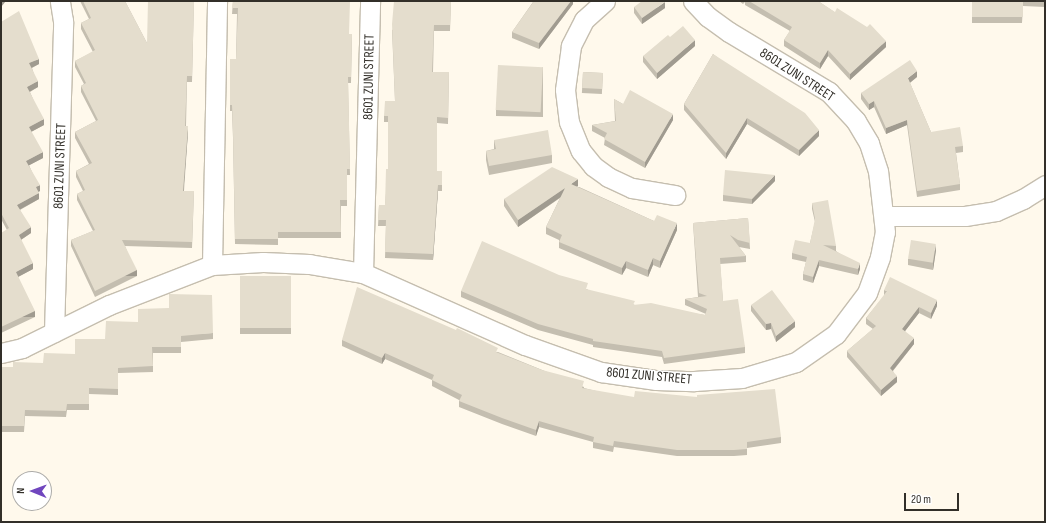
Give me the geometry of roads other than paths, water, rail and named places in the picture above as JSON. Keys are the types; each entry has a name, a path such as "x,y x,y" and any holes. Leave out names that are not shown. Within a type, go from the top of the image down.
{"street":[{"name":"8601 ZUNI STREET","path":"54,332 63,21 60,1"},
{"path":"212,265 218,1"},
{"name":"8601 ZUNI STREET","path":"363,273 370,1"},
{"path":"605,1 584,20 570,46 566,90 569,122 581,151 592,166 608,177 632,188 675,195"},
{"name":"8601 ZUNI STREET","path":"1,352 22,348 151,287 212,265 263,262 309,264 363,273 525,345 600,372 656,380 694,381 742,378 796,362 836,334 847,322 867,293 875,274 884,238 885,216 878,171 869,143 841,103 829,92 729,32 708,17 693,1"},
{"path":"885,216 965,216 996,210 1023,199 1045,184"}]}
